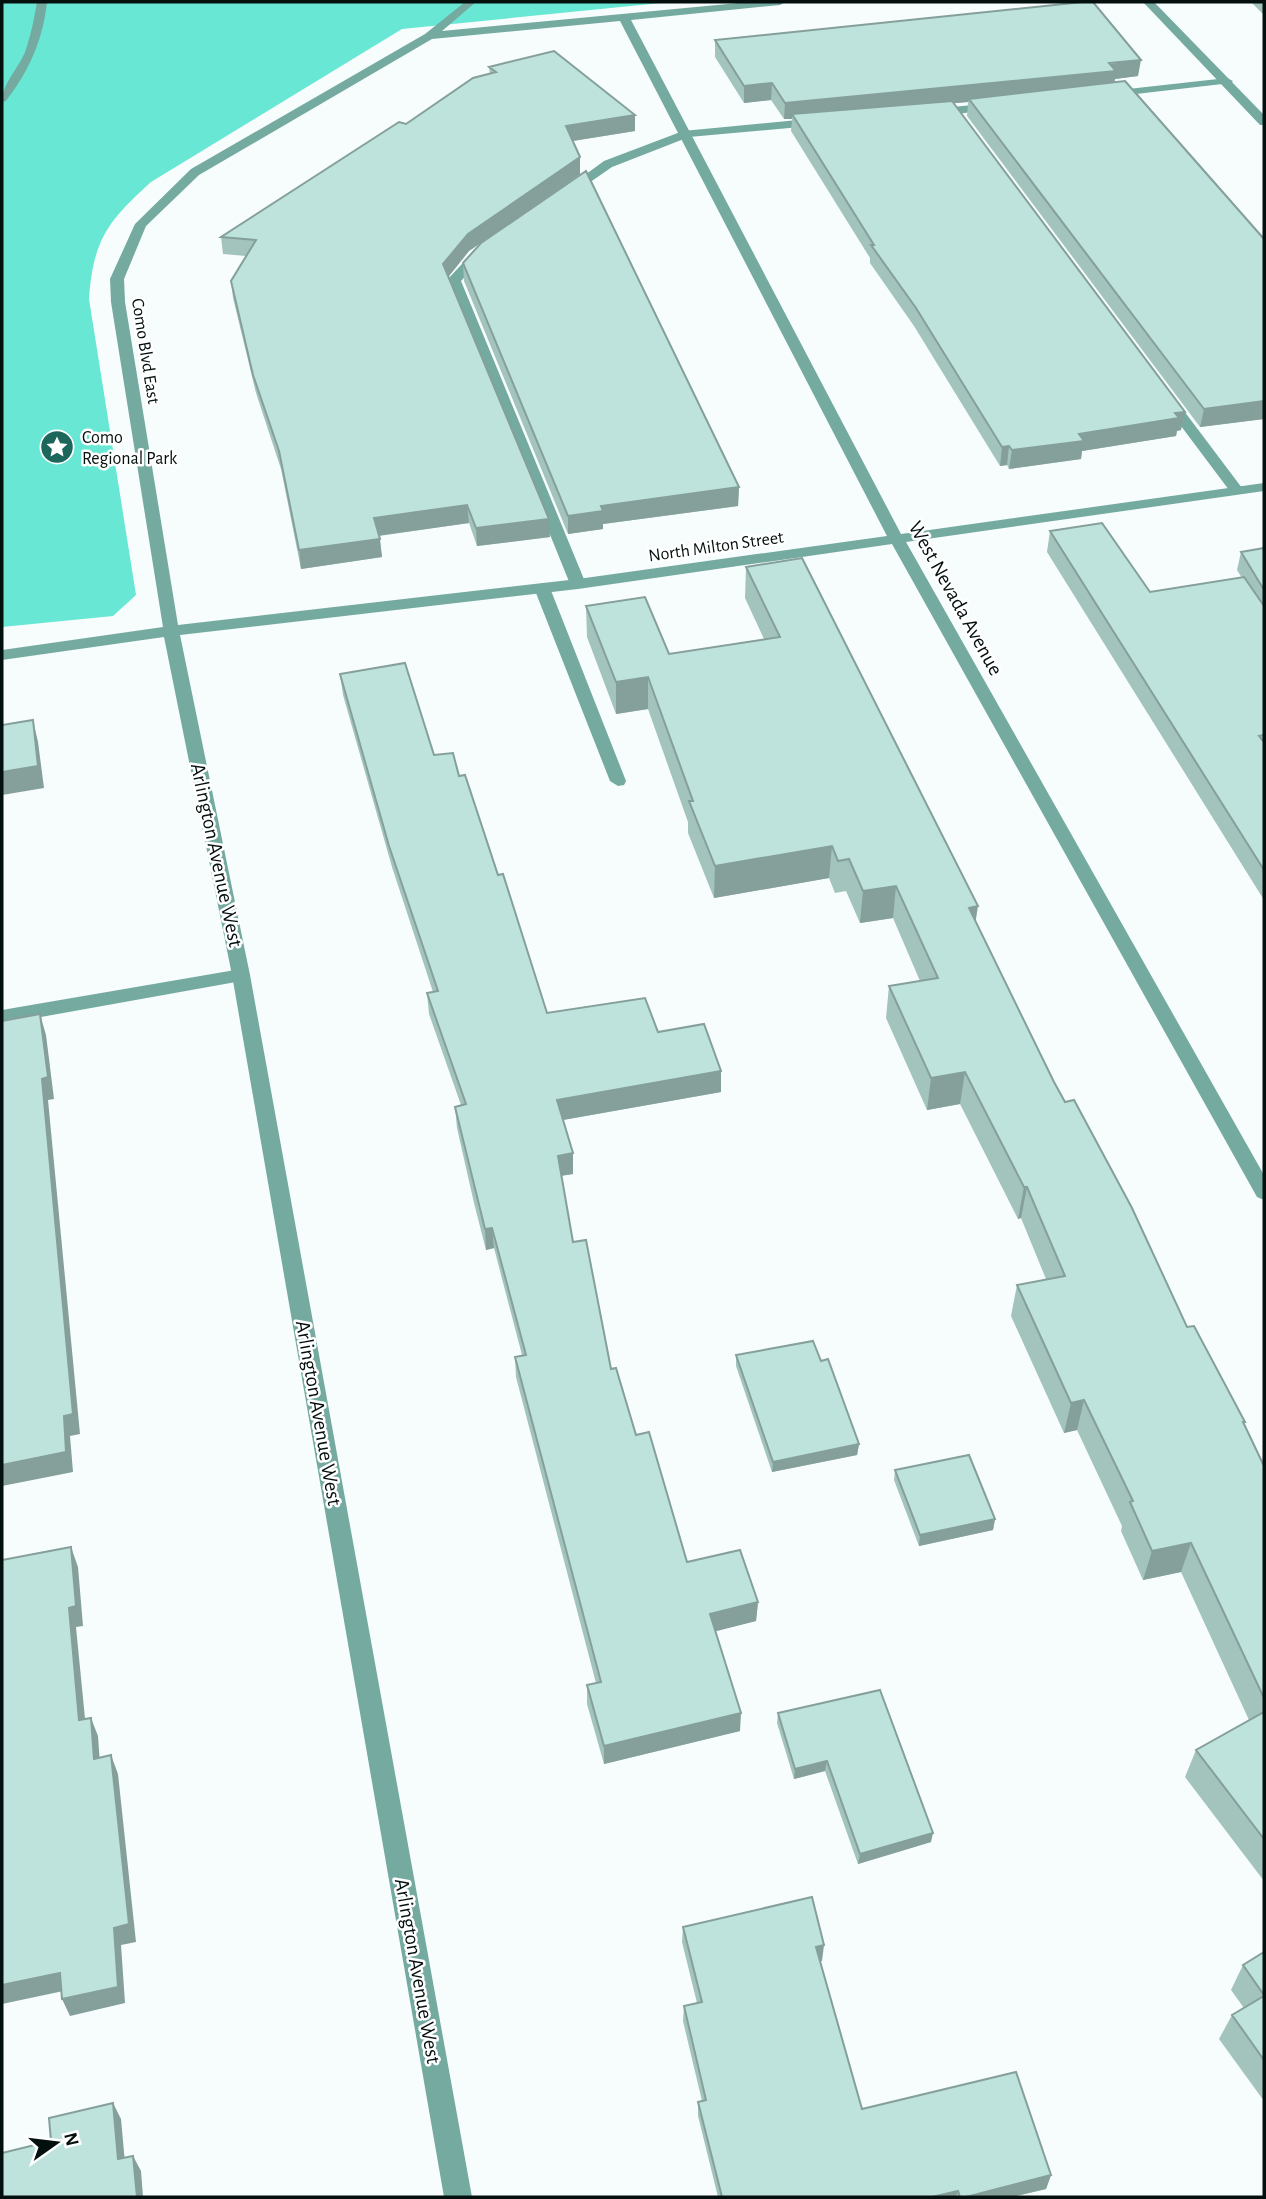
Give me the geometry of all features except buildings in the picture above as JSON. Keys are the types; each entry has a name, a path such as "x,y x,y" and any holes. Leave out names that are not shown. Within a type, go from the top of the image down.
{"street":[{"path":"2,99 19,78 34,51 43,2"},
{"name":"Como Blvd East","path":"171,631 118,302 117,279 127,251 141,224 195,172 429,36 471,2"},
{"path":"429,36 780,2"},
{"path":"1148,2 1264,122"},
{"name":"West Nevada Avenue","path":"624,17 897,540 1264,1192"},
{"path":"1090,96 1227,81"},
{"path":"914,114 958,116 1008,105"},
{"path":"553,203 608,164 687,134 834,121"},
{"path":"497,241 475,256 454,280 578,584"},
{"path":"1162,391 1237,491"},
{"name":"North Milton Street","path":"171,631 578,584 1264,487"},
{"path":"542,588 618,781"},
{"path":"2,655 171,631"},
{"name":"Arlington Avenue West","path":"171,631 241,975 458,2197"},
{"path":"2,1017 241,975"}],"green space":[{"name":"Como Regional Park","path":"2,2 671,2 402,29 151,182 136,196 105,233 99,246 94,261 89,299 136,595 113,616 2,627"}],"place":[{"name":"Como Regional Park","path":"57,447"}]}
